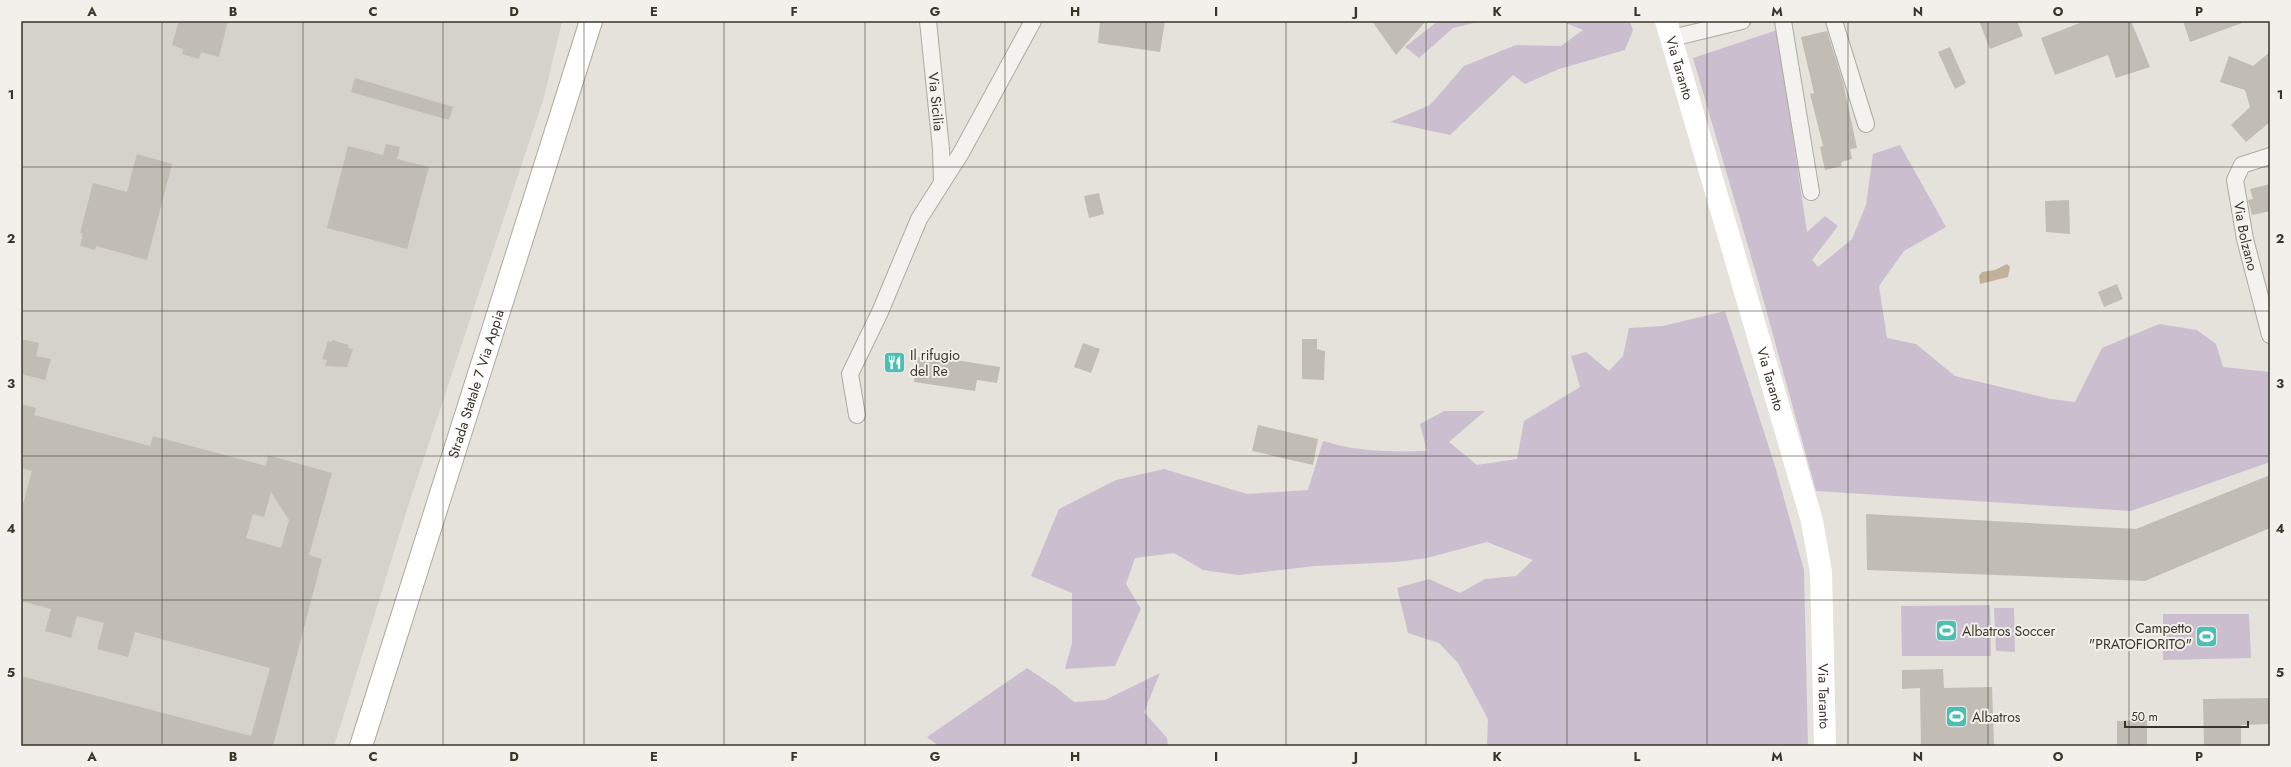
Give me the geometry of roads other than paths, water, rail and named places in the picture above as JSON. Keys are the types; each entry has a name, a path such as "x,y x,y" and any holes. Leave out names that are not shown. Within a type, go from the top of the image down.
{"main road":[{"name":"Strada Statale 7 Via Appia","path":"362,746 591,21"},
{"name":"Via Taranto","path":"1669,30 1807,504 1821,572 1825,746"}],"street":[{"name":"Via Sicilia","path":"928,21 941,149 942,183"},
{"path":"858,415 850,374 880,312 919,219 961,153 1033,21"},
{"path":"1669,30 1742,21"},
{"path":"1783,21 1811,192"},
{"path":"1834,21 1866,124"},
{"name":"Via Bolzano","path":"2270,156 2242,165 2235,180 2245,239 2270,335"}],"place":[{"name":"Il rifugio del Re","path":"895,363"},
{"name":"Albatros Soccer","path":"1946,631"},
{"name":"Campetto \"PRATOFIORITO\"","path":"2207,636"},
{"name":"Albatros","path":"1957,717"}]}
